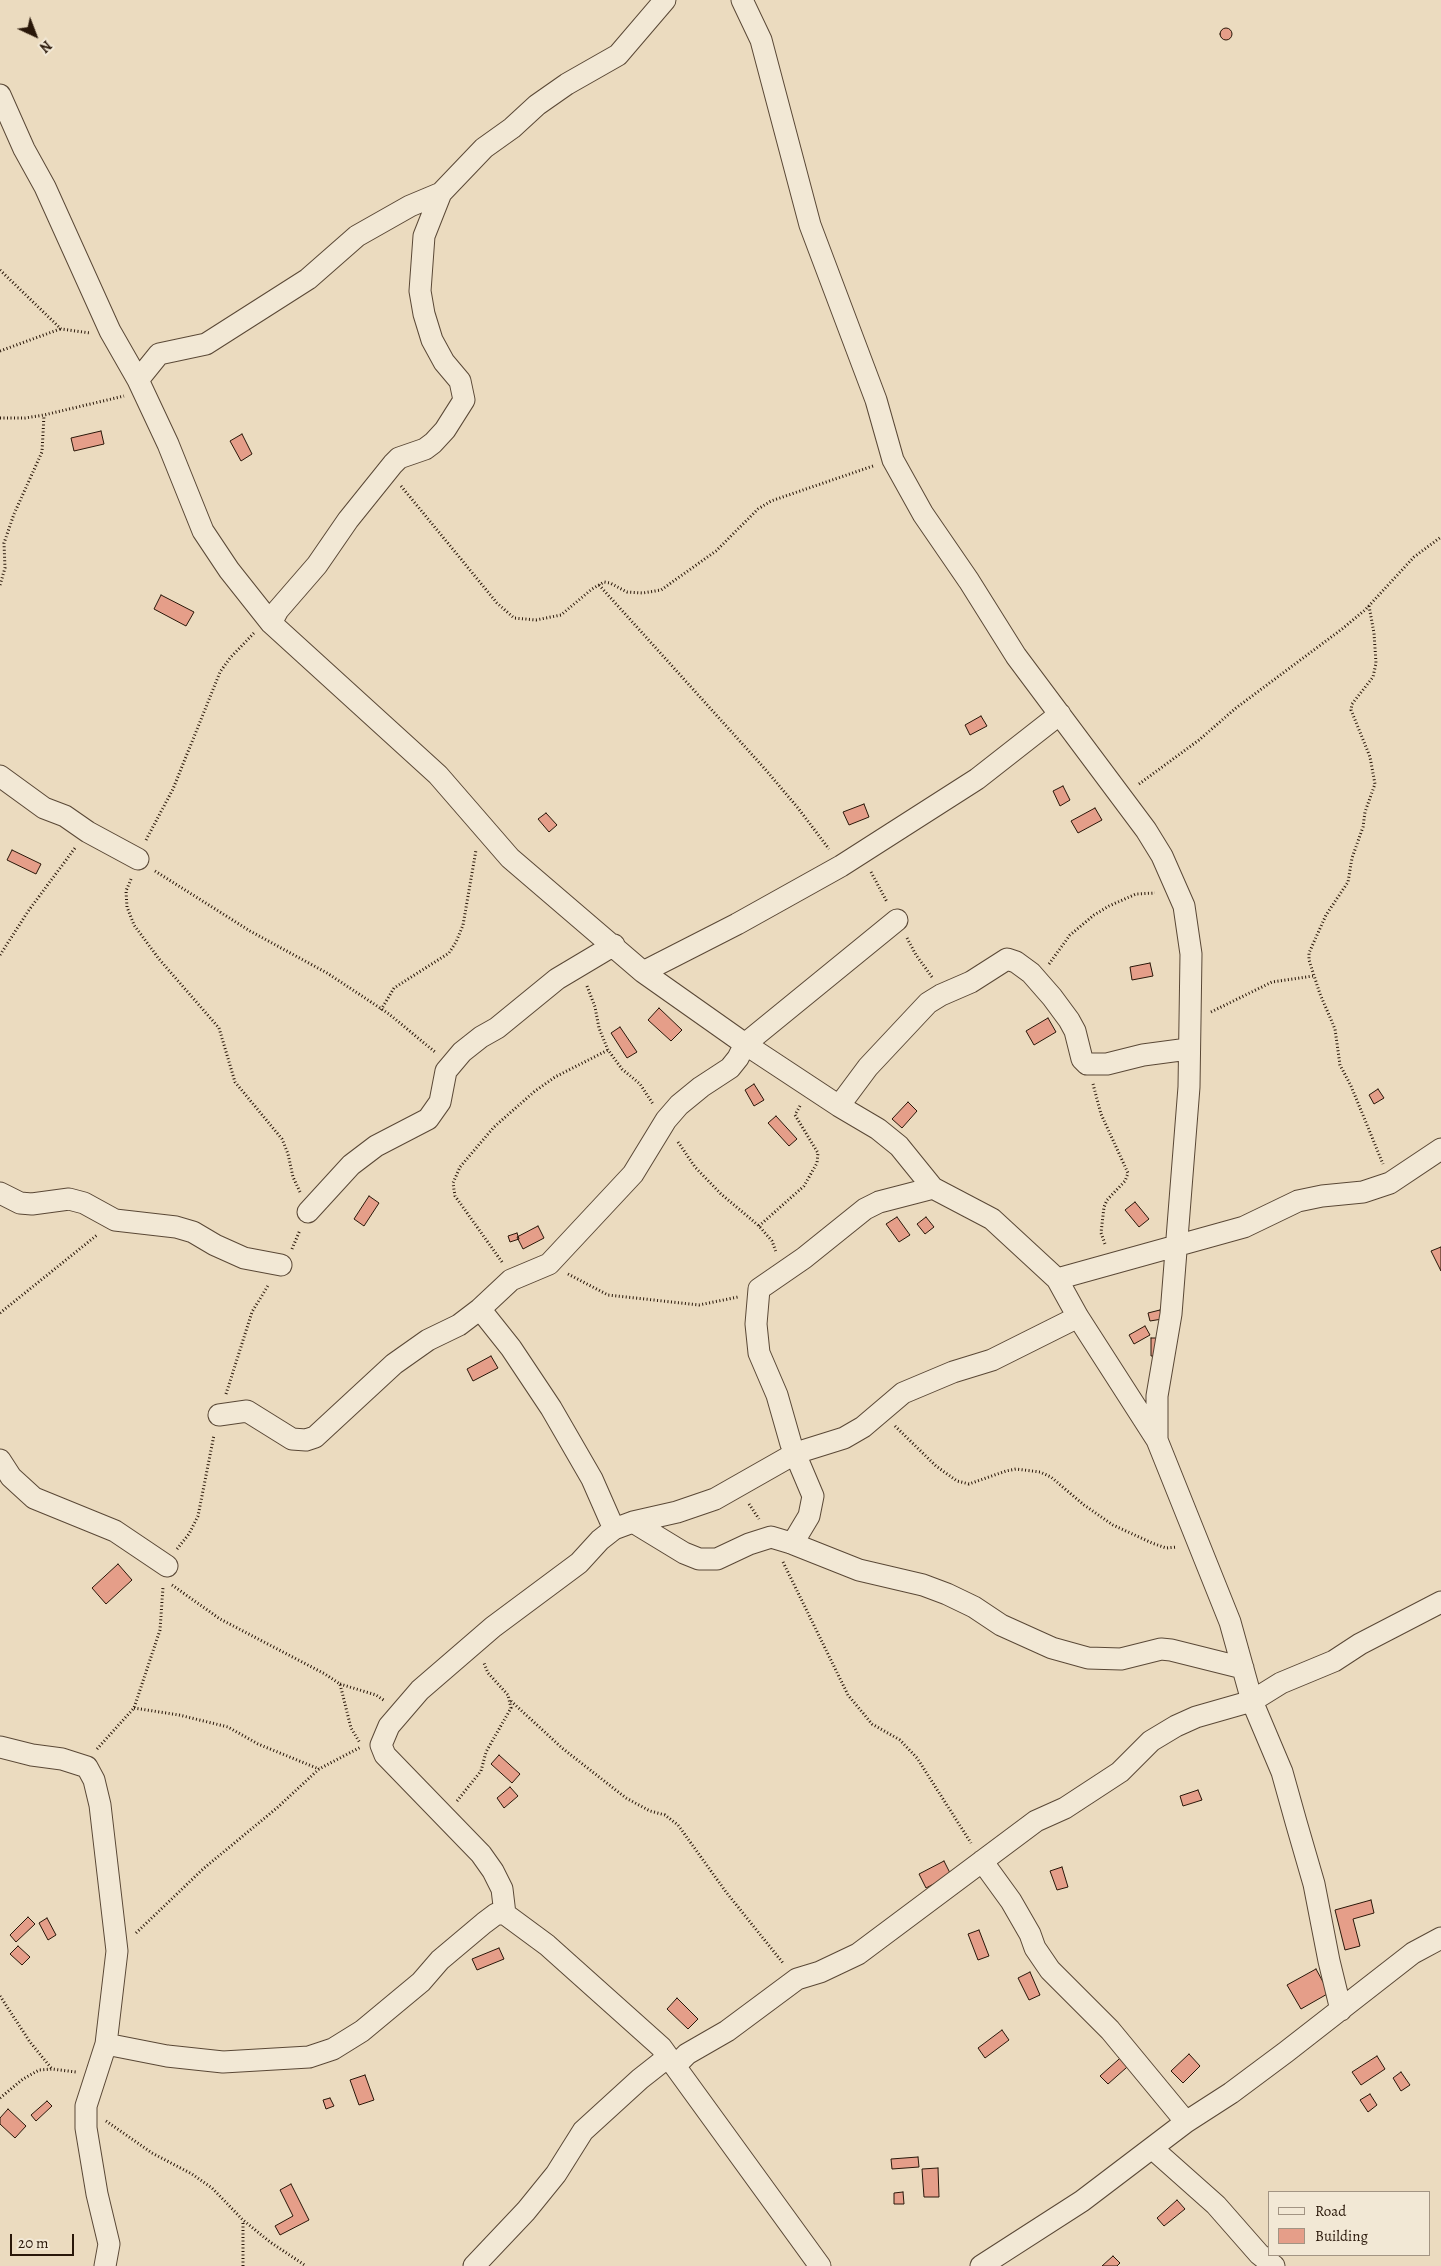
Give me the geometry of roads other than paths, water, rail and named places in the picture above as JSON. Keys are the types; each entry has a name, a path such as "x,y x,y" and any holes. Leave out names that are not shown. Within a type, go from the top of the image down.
{"street":[{"path":"269,620 317,566 348,520 388,470 399,458 425,449 433,443 464,400 460,381 444,362 432,340 420,291 424,236 441,193 484,148 512,128 537,105 567,84 618,55 665,0"},
{"path":"742,0 761,40 810,225 876,400 893,460 918,506 1016,656 1124,798 1162,856 1184,906 1191,954 1188,1050 1189,1087 1178,1246 1171,1314 1157,1396 1157,1440"},
{"path":"0,95 24,149 45,187 110,331 140,385 168,444 203,531 229,570 269,620 438,775 510,858 535,881 614,945 643,972 744,1044 878,1129 899,1146 933,1188 992,1218 1057,1279 1078,1317 1157,1440 1230,1622 1252,1701 1282,1772 1314,1884 1341,2010"},
{"path":"140,385 159,354 206,344 308,279 357,236 410,206 441,193"},
{"path":"643,972 737,924 841,866 977,778 1060,714"},
{"path":"0,776 32,800 70,819 88,832 138,859"},
{"path":"219,1415 247,1411 292,1439 306,1440 315,1437 394,1364 428,1340 459,1325 480,1309 511,1280 549,1264 633,1174 666,1120 687,1097 730,1068 738,1058 744,1044 897,920"},
{"path":"308,1212 351,1165 376,1146 428,1120 440,1102 446,1071 451,1063 481,1037 498,1028 557,979 614,945"},
{"path":"839,1106 868,1067 928,1003 971,982 1007,959 1016,962 1031,973 1069,1020 1075,1031 1082,1059 1087,1064 1107,1064 1134,1056 1188,1050"},
{"path":"1057,1279 1244,1227 1298,1201 1322,1196 1363,1192 1390,1182 1441,1149"},
{"path":"480,1309 511,1348 546,1400 592,1479 623,1525 684,1553 708,1560 717,1559 749,1544 797,1536 809,1516 813,1503 813,1496 791,1444 777,1395 759,1353 756,1324 764,1285 804,1258 865,1209 879,1202 933,1188"},
{"path":"0,1193 20,1203 32,1204 69,1199 84,1203 115,1220 176,1227 193,1232 244,1258 281,1265"},
{"path":"505,1914 502,1889 493,1871 481,1854 385,1755 380,1745 400,1711 420,1690 475,1641 579,1563 600,1540 623,1525 693,1507 715,1499 796,1453 844,1438 863,1427 891,1401 910,1390 953,1372 992,1360 1078,1317"},
{"path":"0,1460 11,1477 34,1498 115,1531 165,1572"},
{"path":"781,1540 860,1570 914,1582 939,1591 974,1607 1001,1625 1052,1648 1088,1658 1121,1659 1160,1649 1243,1668"},
{"path":"474,2266 520,2218 544,2189 556,2174 583,2131 640,2079 727,2031 797,1979 820,1972 858,1954 1036,1821 1065,1808 1120,1772 1152,1741 1176,1726 1196,1717 1252,1701 1281,1683 1334,1662 1360,1644 1441,1602"},
{"path":"0,1747 32,1755 62,1759 86,1767 94,1780 100,1805 117,1951 106,2044 86,2106 86,2128 94,2178 109,2244 105,2266"},
{"path":"982,1861 1011,1901 1030,1934 1035,1948 1050,1970 1110,2030 1186,2122"},
{"path":"106,2044 167,2056 223,2062 270,2060 317,2054 333,2049 362,2031 421,1982 440,1960 484,1923 496,1914 505,1914 547,1945 648,2034 672,2061 820,2266"},
{"path":"981,2266 1082,2201 1153,2149 1186,2122 1231,2093 1413,1953 1441,1938"},
{"path":"1153,2149 1216,2205 1259,2254 1274,2266"}]}
